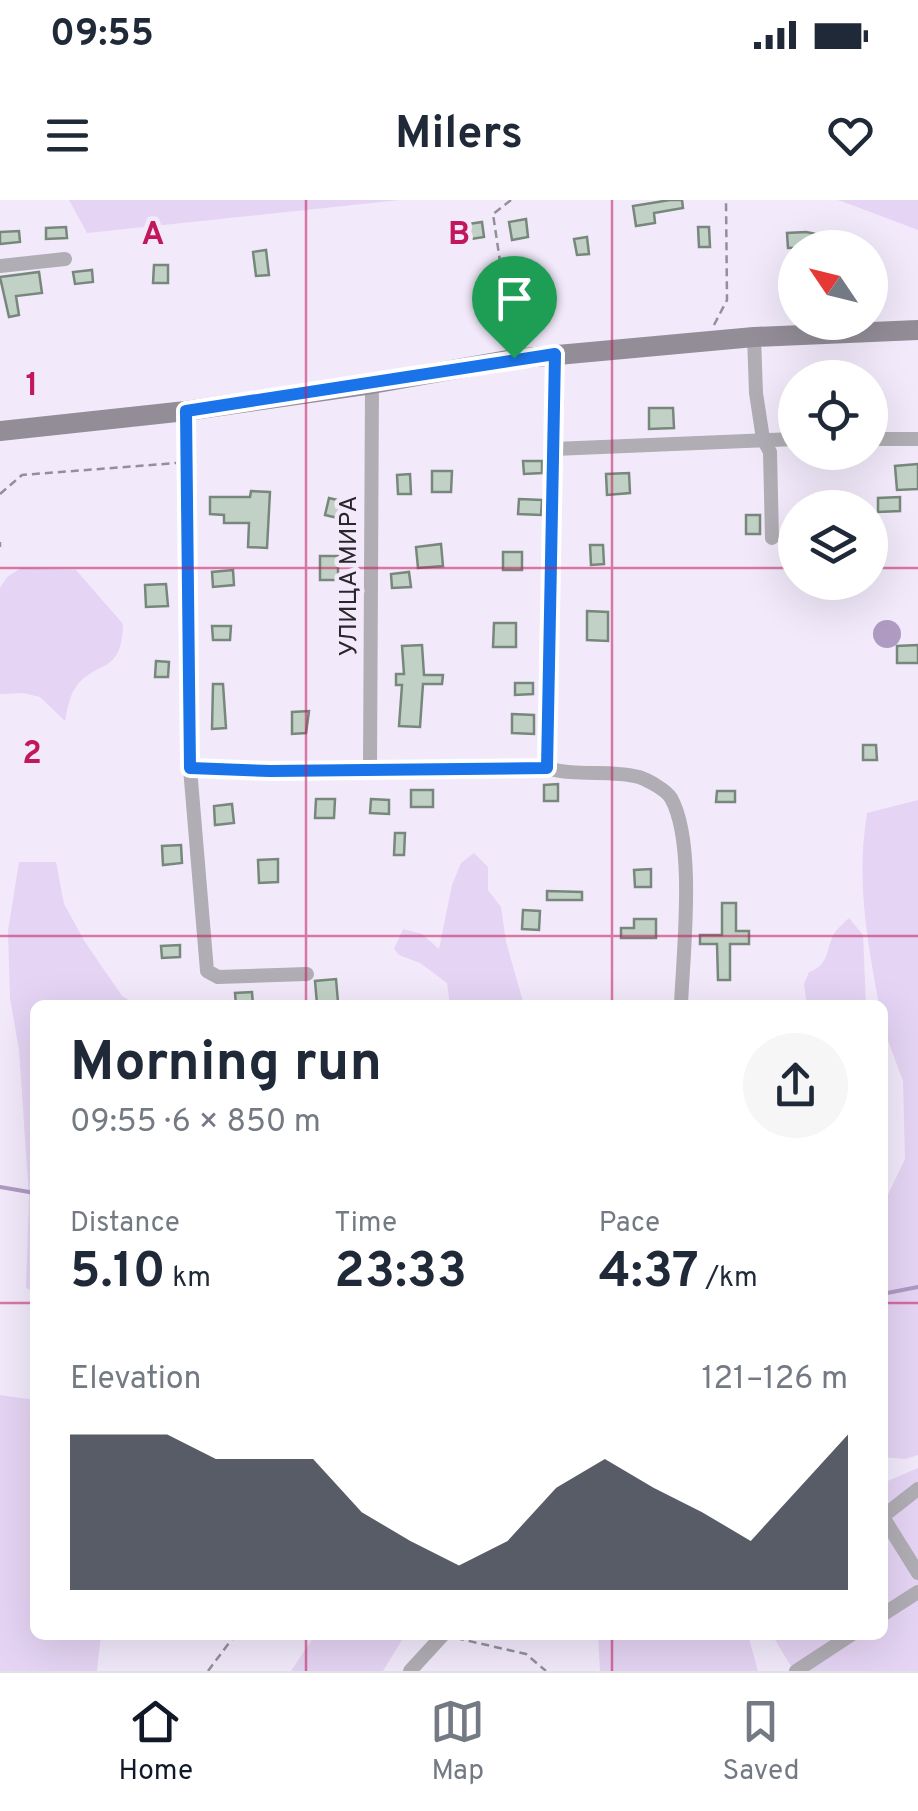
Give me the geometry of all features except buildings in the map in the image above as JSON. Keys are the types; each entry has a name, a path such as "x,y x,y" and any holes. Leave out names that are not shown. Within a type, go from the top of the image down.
{"street":[{"path":"0,266 65,258"},
{"path":"0,430 186,411 372,384 514,358 754,338 918,330"},
{"path":"754,338 756,393 763,439 770,452 772,538"},
{"path":"547,768 555,354"},
{"name":"УЛИЦА МИРА","path":"370,769 372,384"},
{"path":"186,411 190,768 207,971 218,977 307,974"},
{"path":"554,449 778,439"},
{"path":"888,439 918,439"},
{"path":"190,768 547,768 641,777 670,794 682,829 685,895 681,1000"},
{"path":"888,1514 918,1489"},
{"path":"888,1526 918,1573"},
{"path":"888,1611 918,1592"},
{"path":"410,1671 438,1640"},
{"path":"796,1671 843,1640"}],"path":[{"path":"511,200 493,214 514,358"},
{"path":"711,343 714,322 727,300 726,200"},
{"path":"0,494 22,475 187,462"},
{"path":"208,1671 230,1640"},
{"path":"465,1640 526,1654 546,1671"}],"shaded area":[{"path":"69,200 400,200 87,233"},
{"path":"836,200 918,200 918,230 841,201"},
{"path":"21,568 76,570 123,624 118,653 74,690 65,721 40,697 0,694 0,588 7,577"},
{"path":"887,620 897,624 901,634 897,644 887,648 877,644 873,634 877,624"},
{"path":"918,800 918,1455 905,1459 888,1458 888,1195 905,1159 903,1081 888,1040 888,1000 878,1000 867,933 863,862 867,813"},
{"path":"474,853 488,867 488,890 501,907 506,942 523,1000 449,1000 447,983 394,949 403,929 422,934 439,949 452,885 461,863"},
{"path":"19,862 56,862 64,904 85,942 122,996 129,1000 30,1000 30,1290 26,1288 29,1197 19,1050 10,998 8,931"},
{"path":"849,918 863,935 866,1000 806,1000 804,984 809,972 821,965 836,931"},
{"path":"0,1395 30,1399 30,1640 100,1640 97,1671 0,1671"},
{"path":"918,1468 918,1671 794,1671 775,1640 888,1640 888,1481"},
{"path":"312,1640 402,1640 383,1671 291,1671"},
{"path":"598,1640 749,1640 758,1671 600,1671"}],"waterway":[{"path":"0,1187 30,1192"},
{"path":"888,1293 918,1287"}],"route":[{"path":"555,354 547,768 190,768 186,411 372,384 514,358 555,354"}]}
